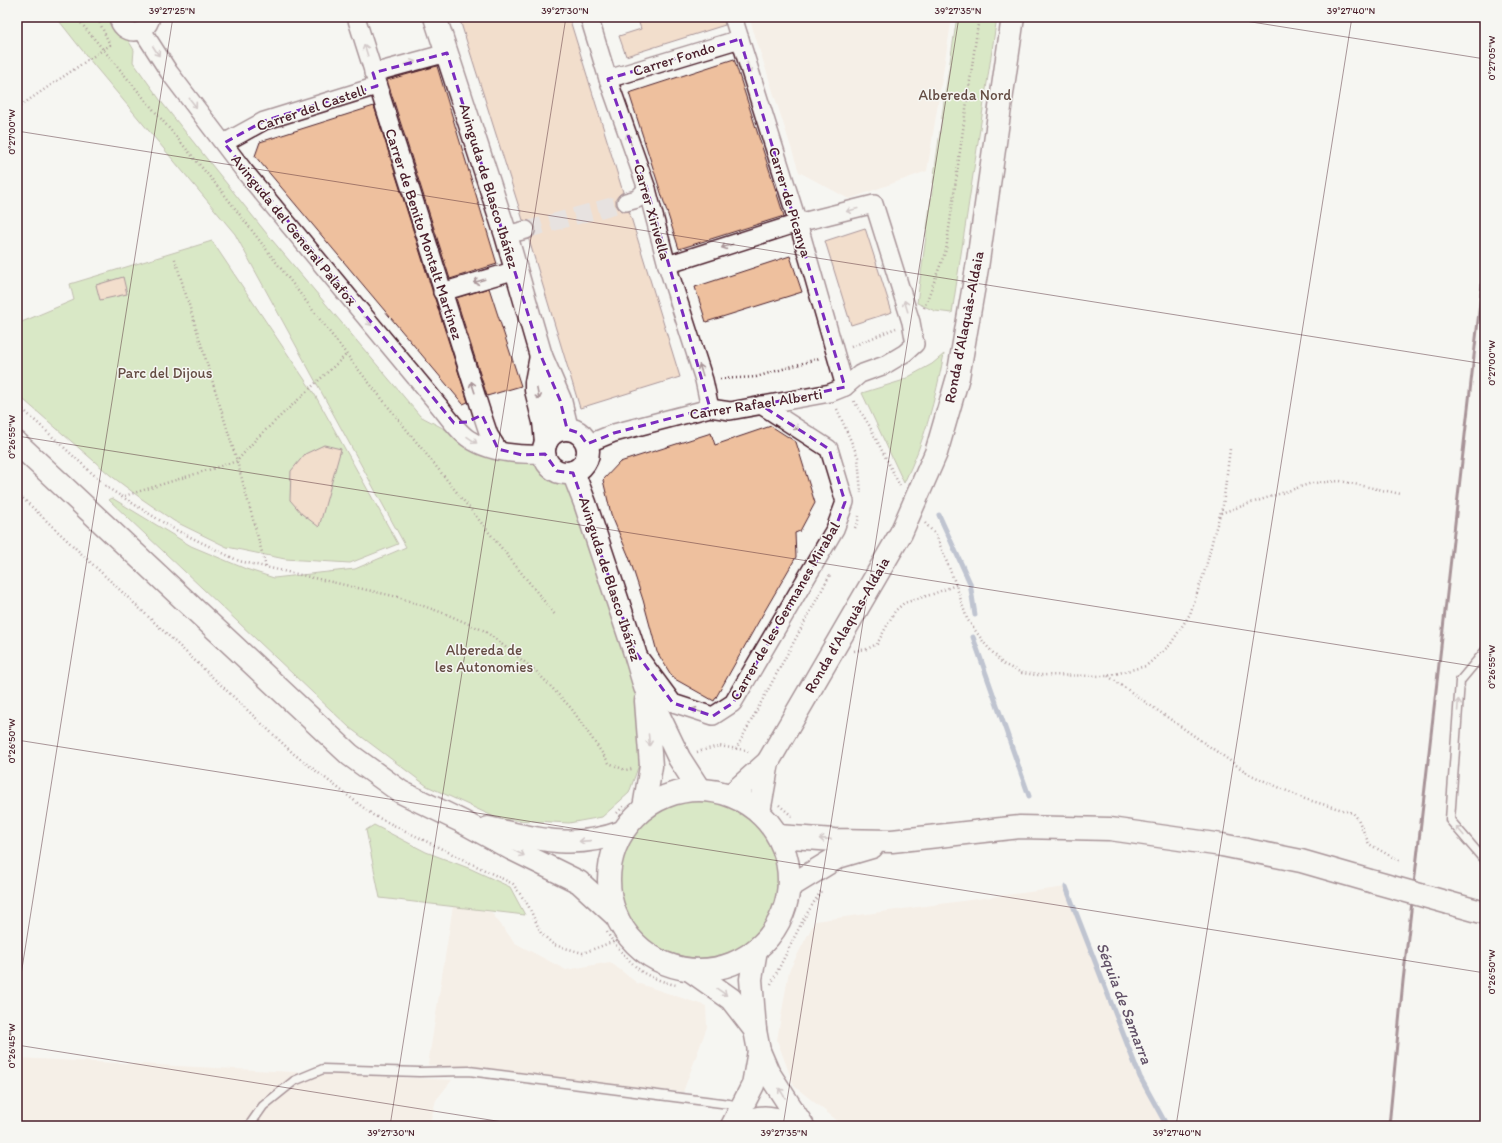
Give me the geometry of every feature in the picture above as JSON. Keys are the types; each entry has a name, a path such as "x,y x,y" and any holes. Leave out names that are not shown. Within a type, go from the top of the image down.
{"street":[{"path":"118,17 125,30 134,32 146,24"},
{"name":"Carrer de Benito Montalt Martínez","path":"356,17 442,292 489,435 498,449"},
{"name":"Avinguda de Blasco Ibáñez","path":"435,17 447,53 516,233 516,270 541,356 560,400 567,429"},
{"name":"Carrer Xirivella","path":"589,17 608,79 647,189 667,265 704,380 710,408"},
{"name":"Carrer de Picanya","path":"733,17 798,223 845,387"},
{"name":"Ronda d'Alaquàs-Aldaia","path":"768,762 901,533 936,453 958,377 974,284 1013,17"},
{"name":"Avinguda del General Palafox","path":"146,24 169,72 250,178 468,439 483,447 522,455 546,448"},
{"name":"Carrer Fondo","path":"608,79 740,39"},
{"name":"Carrer del Castell","path":"224,143 264,121 447,53"},
{"path":"626,202 637,199 647,189"},
{"path":"667,265 798,223 874,204 911,322"},
{"path":"442,292 516,270"},
{"name":"Carrer Rafael Alberti","path":"587,444 614,434 710,408 730,411 830,393 845,387 860,374 885,365 905,353 915,344 911,322"},
{"name":"Avinguda de Blasco Ibáñez","path":"541,356 536,390 544,422 546,448"},
{"name":"Carrer de les Germanes Mirabal","path":"634,650 673,703 713,716 733,703 835,529 845,502 829,449 761,405"},
{"path":"454,423 467,422 474,418 481,410"},
{"path":"567,429 579,433 587,444 588,454 585,462 581,468 573,472 563,473 557,471 547,462 546,448 553,434 560,430 567,429"},
{"path":"17,443 350,755 401,792 579,882 616,915"},
{"name":"Avinguda de Blasco Ibáñez","path":"573,472 588,510 645,687 679,758 699,789"},
{"name":"Avinguda de Blasco Ibáñez","path":"644,808 651,766 645,687"},
{"path":"732,795 768,762"},
{"path":"758,812 768,762"},
{"path":"699,789 732,795 750,805 766,819 778,836 787,860 789,887 785,905 779,921 769,937 756,950 742,960 708,970 690,970 673,967 657,960 643,951 630,939 616,915 609,887 611,858 622,832 632,819 656,800 684,790 699,789"},
{"path":"460,821 541,840 585,842 606,838 622,832"},
{"path":"778,836 834,840 892,841 1020,827 1110,829 1238,848 1300,861 1485,913"},
{"path":"789,887 838,857 892,841"},
{"path":"756,950 751,980 757,1040 753,1085 737,1120 773,1117 797,1126"},
{"path":"690,970 731,999 757,1040 768,1072 803,1126"}],"lane":[{"path":"1485,651 1460,681 1450,820 1485,861"},
{"path":"249,1126 263,1106 294,1081 323,1069 469,1072 713,1102 737,1120"}],"path":[{"path":"76,17 224,194 347,354 556,616"},
{"path":"17,108 110,45 97,17"},
{"path":"704,380 756,377 836,354 911,322 924,310 946,250 979,17"},
{"path":"174,256 237,461 266,567"},
{"path":"121,497 237,461 257,438 347,354"},
{"path":"845,387 869,425 903,492"},
{"path":"17,404 108,488 172,528 239,561 398,597 446,614 485,631 536,672 571,708 609,763 625,770 640,769 651,766"},
{"path":"923,519 936,535 956,585 967,619 985,644 1003,664 1022,673 1037,675 1107,676 1146,666 1170,645 1190,614 1206,567 1223,505 1230,449"},
{"path":"1220,513 1312,483 1340,482 1401,494"},
{"path":"835,645 851,652 867,649 877,644 895,611 904,603 956,585"},
{"path":"1107,676 1249,774 1305,799 1353,813 1358,819 1369,844 1401,862"},
{"path":"679,758 719,746 745,750 768,762"},
{"path":"769,987 803,920 832,873 830,862"}],"highlighted area":[{"path":"740,39 845,387 761,405 829,449 845,502 835,529 733,703 713,716 673,703 634,650 573,473 557,471 545,454 522,455 498,449 482,415 467,422 454,423 224,143 264,121 377,86 373,73 447,53 541,356 560,400 567,429 579,433 587,444 614,433 710,408 647,189 608,79"}],"shaded area":[{"path":"749,17 952,17 927,171 849,199 799,172"},
{"path":"1066,887 1140,1077 1167,1126 844,1126 794,1086 777,1040 789,971 815,921"},
{"path":"453,906 491,912 515,943 566,970 610,962 637,983 706,1006 707,1027 683,1092 428,1065"},
{"path":"17,1058 452,1080 436,1100 429,1126 17,1126"}],"green space":[{"name":"Albereda de les Autonomies","path":"56,17 114,17 134,50 133,62 163,104 267,234 420,416 486,451 537,460 549,476 557,480 568,481 637,690 642,756 629,793 602,817 569,823 499,819 427,786 350,728 109,500 112,498 191,546 246,569 274,578 355,569 406,547 235,234 93,64"},
{"name":"Albereda Nord","path":"957,17 997,17 952,313 935,311 917,303"},
{"name":"Parc del Dijous","path":"212,241 315,395 398,544 350,563 285,559 227,547 174,521 142,499 110,475 17,394 17,324 74,300 70,284"},
{"path":"944,354 937,388 924,435 904,483 862,393 901,381 932,364"},
{"path":"699,800 729,806 755,823 772,849 778,879 772,909 755,935 729,952 699,958 669,952 643,935 626,909 620,879 626,849 643,823 669,806"},
{"path":"374,825 426,852 471,869 510,887 525,915 380,898 366,830"}],"building":[{"path":"459,17 569,17 623,192 616,199 616,205 623,212 629,211 680,377 580,408 529,240 533,237 536,227 533,223 523,220"},
{"path":"637,17 723,17 725,25 626,56 619,36 641,29"},
{"path":"734,59 784,216 679,249 629,93"},
{"path":"437,66 497,264 450,279 387,80"},
{"path":"374,106 468,402 463,404 255,156 260,142"},
{"path":"865,228 892,312 851,325 825,241"},
{"path":"790,256 802,292 706,322 695,287"},
{"path":"123,277 127,294 100,300 96,285"},
{"path":"489,288 521,386 487,396 456,298"},
{"path":"771,426 796,442 815,503 800,531 795,533 796,557 714,701 673,678 657,652 643,600 629,557 611,514 603,480 620,462 711,433 715,445"},
{"path":"324,445 341,449 319,527 302,514 290,500 291,471 305,454"}],"waterway":[{"name":"Séquia de Samarra","path":"939,515 970,583 975,615"},
{"name":"Séquia de Samarra","path":"973,637 1029,796"},
{"name":"Séquia de Samarra","path":"1066,887 1140,1077 1167,1126"}],"tunnel":[{"path":"526,230 626,202"}],"railway":[{"path":"1389,1126 1403,981 1485,259"}]}
